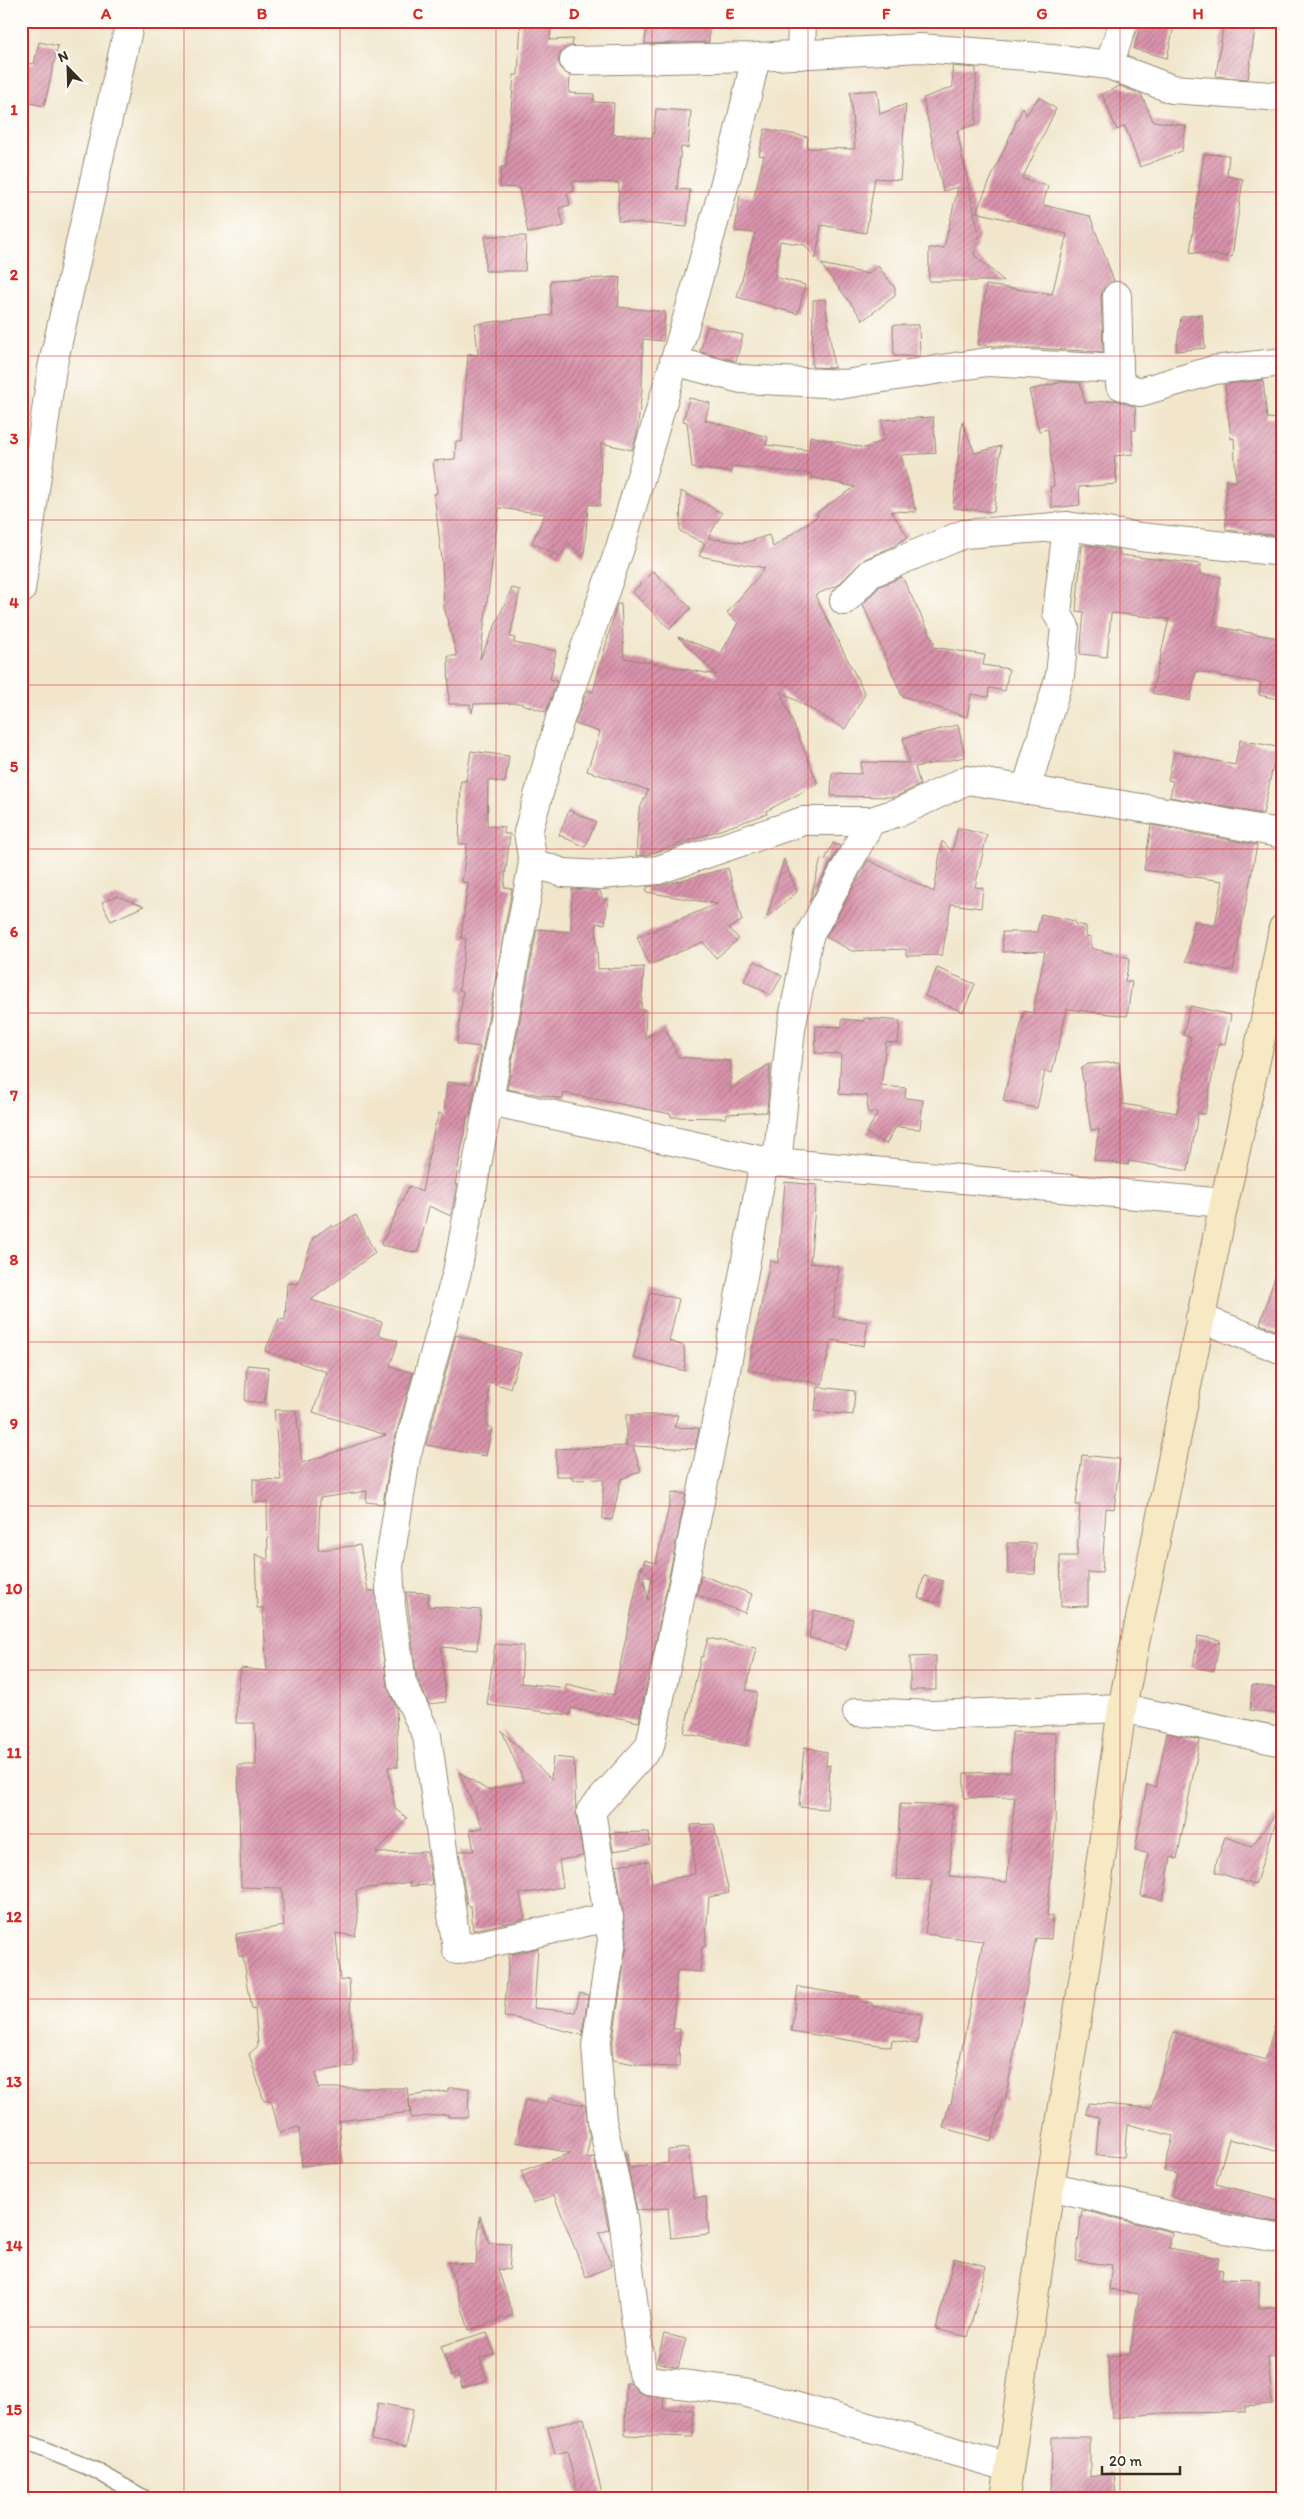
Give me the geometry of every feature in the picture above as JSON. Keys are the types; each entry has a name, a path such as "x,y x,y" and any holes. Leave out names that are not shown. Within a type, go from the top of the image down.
{"main road":[{"path":"1005,2498 1050,2186 1089,1944 1122,1708 1224,1203 1276,999 1283,928"}],"street":[{"path":"21,590 52,368 130,21"},
{"path":"801,55 802,21"},
{"path":"1109,65 1124,21"},
{"path":"574,61 756,57 920,48 1052,58 1109,65 1172,89 1283,97"},
{"path":"609,1917 457,1950 427,1736 402,1683 391,1606 389,1566 406,1458 457,1272 490,1101 533,863 528,832 559,722 620,548 737,138 756,57"},
{"path":"1117,296 1120,385 1140,392 1214,370 1283,362"},
{"path":"674,361 740,379 845,384 987,362 1119,369"},
{"path":"844,601 871,573 964,534 1067,526 1140,537 1283,552"},
{"path":"1026,790 1060,675 1065,627 1057,613 1067,526"},
{"path":"533,863 564,873 600,874 658,870 803,821 871,821 902,811 967,780 1179,814 1283,834"},
{"path":"871,821 809,936 791,1029 771,1162 650,1746 591,1811 612,1940 596,2046 602,2121 623,2218 642,2373 648,2380 744,2392 1009,2467"},
{"path":"490,1101 771,1162 1224,1203"},
{"path":"1200,1318 1283,1350"},
{"path":"856,1712 932,1715 1122,1708 1283,1742"},
{"path":"1050,2186 1225,2229 1283,2239"}],"lane":[{"path":"21,2440 94,2470 126,2493 144,2498"}],"building":[{"path":"521,21 551,22 550,40 573,39 572,46 561,53 558,61 561,69 570,76 569,93 594,94 594,102 614,103 612,134 653,138 656,109 691,111 688,148 681,147 677,189 690,190 687,227 618,221 619,183 572,181 574,191 567,193 570,205 559,208 564,226 528,233 519,188 500,187 501,167 506,167 514,75 518,75"},
{"path":"647,21 709,25 709,42 645,44"},
{"path":"1141,21 1175,21 1167,58 1134,49"},
{"path":"1224,21 1256,21 1248,79 1216,76"},
{"path":"39,42 58,46 44,106 26,102 27,94 21,93 26,63 34,64"},
{"path":"952,66 976,68 976,124 957,131 979,235 974,255 1004,281 929,281 929,248 944,248 958,187 943,191 923,98 953,87"},
{"path":"1120,86 1141,94 1153,121 1186,126 1182,151 1140,167 1125,126 1117,130 1102,94"},
{"path":"877,90 880,114 906,104 900,180 875,178 866,233 821,225 816,259 805,245 780,241 775,277 805,285 798,314 737,297 755,233 735,231 740,195 754,197 764,156 759,155 765,129 808,137 807,148 855,149 850,92"},
{"path":"1039,97 1056,109 1022,179 1048,186 1043,205 1090,216 1114,281 1104,288 1101,296 1103,352 978,345 986,285 1052,294 1067,234 976,212 1023,107 1026,115"},
{"path":"1204,154 1229,155 1227,176 1243,179 1232,257 1190,252"},
{"path":"485,236 526,236 525,271 485,271"},
{"path":"821,264 868,274 878,266 895,288 895,296 863,320"},
{"path":"620,277 618,307 665,312 663,341 643,339 642,390 637,434 632,450 601,443 600,506 589,504 588,507 584,557 568,542 561,556 532,543 545,514 499,508 480,659 512,588 520,590 510,637 515,638 514,643 556,651 550,679 557,681 546,712 519,703 474,704 472,713 470,704 449,704 448,656 457,656 444,607 442,560 434,494 437,493 433,461 455,459 456,441 462,442 468,354 478,355 475,324 552,315 550,281"},
{"path":"825,299 834,368 812,367 813,300"},
{"path":"1202,314 1205,348 1176,351 1181,317"},
{"path":"893,325 919,325 920,356 894,356"},
{"path":"707,326 743,335 736,361 700,352"},
{"path":"1263,380 1267,418 1283,419 1283,536 1226,530 1226,481 1236,481 1234,438 1231,439 1225,384"},
{"path":"1062,382 1080,383 1085,403 1116,400 1135,407 1136,430 1132,430 1133,454 1114,456 1117,484 1079,487 1080,505 1052,508 1050,487 1054,486 1048,429 1039,431 1029,390"},
{"path":"689,398 710,403 705,420 768,437 766,445 809,450 810,436 865,448 884,440 882,420 933,417 936,453 901,455 916,512 891,511 908,537 894,546 865,559 838,585 815,595 865,694 845,729 780,691 818,784 766,811 767,814 647,855 636,856 639,811 648,790 587,771 600,732 575,724 587,690 593,692 617,604 621,604 624,658 717,675 678,637 721,653 738,623 727,613 765,568 699,556 705,544 680,531 681,491 722,513 708,538 744,543 769,535 773,547 818,516 816,513 855,487 811,477 812,474 732,466 731,472 692,468 687,422 683,421"},
{"path":"962,422 975,453 1001,446 994,512 953,508"},
{"path":"1082,545 1120,550 1119,555 1201,564 1200,574 1221,577 1213,626 1283,639 1283,700 1259,695 1261,683 1196,671 1190,701 1152,693 1169,619 1111,614 1107,657 1080,654 1084,612 1076,611"},
{"path":"653,571 691,608 670,629 632,592"},
{"path":"902,577 934,642 933,647 985,655 983,665 1009,669 1005,691 989,688 988,697 971,694 967,717 902,696 863,604 880,586"},
{"path":"958,725 965,757 915,767 920,785 895,797 831,796 832,773 861,774 861,762 909,763 903,738"},
{"path":"1240,740 1277,747 1263,814 1170,797 1173,781 1168,780 1174,752 1235,765"},
{"path":"471,751 509,756 505,783 488,780 487,826 504,827 504,834 510,834 504,887 512,889 470,1117 467,1117 451,1216 429,1206 418,1253 381,1245 409,1186 422,1192 434,1129 439,1113 444,1115 447,1082 471,1084 480,1047 457,1044 463,991 459,990 466,939 461,938 468,883 462,882 467,844 459,844 461,781 466,781"},
{"path":"569,810 596,822 585,847 559,835"},
{"path":"1151,825 1257,845 1233,971 1186,961 1195,921 1215,926 1223,881 1144,870"},
{"path":"958,828 987,835 975,887 983,888 981,908 951,904 942,955 906,956 906,949 852,951 826,937 868,860 934,892 942,841 952,851"},
{"path":"833,843 840,846 809,903 821,859 825,860"},
{"path":"784,859 797,892 767,917"},
{"path":"728,868 742,921 729,928 739,939 716,958 703,942 649,965 637,937 717,904 646,892 647,887 663,885"},
{"path":"572,889 600,891 603,900 608,898 605,924 596,923 598,969 644,967 641,1010 646,1010 645,1038 665,1028 678,1057 731,1061 730,1089 770,1064 767,1112 726,1114 726,1118 671,1117 671,1114 564,1093 563,1099 507,1089 537,929 571,932"},
{"path":"117,896 144,906 111,921 102,902"},
{"path":"1041,914 1075,921 1075,924 1086,926 1086,936 1091,937 1091,948 1130,958 1125,981 1132,982 1127,1016 1067,1009 1052,1073 1045,1071 1037,1108 1003,1101 1024,1011 1033,1013 1045,951 1003,952 1002,932 1037,932"},
{"path":"755,961 782,976 771,995 744,981"},
{"path":"937,968 975,984 963,1012 925,996"},
{"path":"1190,1006 1231,1015 1225,1044 1219,1043 1205,1114 1198,1113 1188,1171 1129,1161 1128,1165 1094,1160 1099,1129 1091,1130 1081,1069 1088,1064 1119,1062 1123,1104 1177,1113 1191,1037 1183,1035"},
{"path":"864,1018 900,1021 898,1043 886,1042 881,1086 906,1088 905,1098 923,1100 920,1129 896,1127 886,1144 866,1133 878,1113 867,1112 868,1096 839,1094 841,1054 815,1053 816,1026 842,1027 842,1019 864,1021"},
{"path":"785,1182 817,1185 810,1263 839,1267 833,1317 868,1322 864,1346 831,1340 822,1384 748,1370 770,1261 778,1263"},
{"path":"356,1215 375,1253 311,1300 382,1322 378,1335 398,1341 390,1366 413,1373 391,1453 383,1504 366,1502 367,1491 320,1498 318,1550 360,1545 368,1591 375,1591 387,1685 396,1706 398,1767 388,1767 395,1809 407,1818 376,1853 427,1852 432,1885 410,1886 410,1882 356,1890 358,1919 355,1936 336,1933 340,1981 349,1979 354,2066 316,2072 318,2088 407,2088 410,2112 339,2121 343,2163 302,2166 299,2127 279,2132 271,2100 264,2101 249,2054 258,2046 255,2008 252,2009 243,1956 239,1956 236,1934 284,1926 282,1888 241,1887 238,1765 256,1765 255,1723 236,1723 237,1699 241,1668 267,1671 263,1608 257,1608 255,1554 268,1560 267,1502 253,1502 253,1479 281,1480 274,1410 296,1410 302,1463 386,1435 313,1412 327,1372 265,1351 279,1319 285,1320 287,1283 298,1284 313,1238 331,1225 332,1228"},
{"path":"1278,1267 1283,1268 1283,1333 1260,1324"},
{"path":"650,1292 679,1299 669,1341 684,1346 685,1371 633,1358"},
{"path":"456,1335 521,1353 510,1388 489,1382 487,1427 492,1427 486,1456 426,1445"},
{"path":"247,1365 268,1367 265,1403 245,1401"},
{"path":"818,1387 855,1391 853,1415 815,1411"},
{"path":"626,1415 678,1415 674,1427 699,1428 695,1449 633,1446 641,1471 621,1479 612,1520 603,1519 603,1479 572,1480 572,1476 556,1476 556,1449 628,1446 626,1446"},
{"path":"1082,1455 1120,1459 1114,1509 1106,1508 1102,1573 1088,1572 1088,1606 1061,1607 1060,1556 1077,1556 1080,1505 1076,1505"},
{"path":"672,1493 686,1494 639,1722 571,1708 570,1715 487,1705 495,1644 523,1646 521,1683 566,1688 566,1684 614,1695 641,1565 642,1570 645,1560 656,1563","holes":["643,1575 652,1578 648,1600"]},
{"path":"1007,1543 1036,1543 1035,1574 1008,1574"},
{"path":"701,1575 752,1594 745,1613 697,1595"},
{"path":"924,1576 943,1581 938,1603 918,1598"},
{"path":"406,1592 429,1593 428,1606 481,1610 477,1650 441,1647 446,1702 429,1704 417,1678"},
{"path":"814,1610 853,1619 846,1650 809,1637"},
{"path":"1198,1636 1220,1640 1214,1671 1193,1667"},
{"path":"708,1638 756,1648 746,1690 757,1692 746,1746 684,1733 701,1656 703,1657"},
{"path":"936,1656 936,1690 910,1690 910,1657"},
{"path":"1252,1685 1283,1689 1283,1715 1250,1710"},
{"path":"502,1731 551,1779 553,1757 574,1759 576,1814 583,1856 559,1860 563,1887 520,1894 525,1919 473,1930 471,1906 467,1906 459,1851 474,1851 470,1830 483,1828 459,1772 487,1790 524,1782"},
{"path":"1012,1732 1056,1733 1055,1833 1047,1916 1053,1916 1051,1939 1036,1938 1005,2101 1002,2100 991,2141 943,2128 949,2104 951,2104 983,1941 925,1934 932,1880 896,1879 900,1804 953,1806 950,1876 1007,1882 1015,1797 964,1798 964,1773 1011,1772"},
{"path":"1167,1733 1200,1740 1177,1859 1171,1857 1163,1900 1141,1896 1148,1853 1135,1851 1147,1785 1156,1787"},
{"path":"804,1747 827,1752 826,1766 830,1765 827,1809 799,1807"},
{"path":"1274,1816 1277,1818 1255,1885 1216,1872 1216,1864 1225,1837 1252,1846"},
{"path":"714,1824 729,1893 709,1897 705,1947 702,1947 700,1972 677,1970 673,2029 680,2029 679,2067 646,2066 613,2060 612,2047 627,1942 616,1865 649,1861 652,1883 695,1874 691,1825"},
{"path":"649,1832 650,1845 613,1851 610,1833"},
{"path":"538,1948 534,2008 575,2012 580,1993 588,1995 582,2035 504,2017 509,1955"},
{"path":"798,1987 860,1997 860,2001 872,2003 872,2006 922,2014 917,2044 892,2040 891,2047 791,2031"},
{"path":"1277,2017 1283,2018 1283,2153 1229,2139 1216,2184 1283,2201 1283,2223 1252,2218 1171,2196 1178,2174 1164,2171 1173,2136 1127,2124 1124,2157 1096,2155 1099,2117 1086,2114 1088,2103 1151,2108 1174,2032 1265,2060"},
{"path":"448,2088 469,2088 468,2117 448,2117 448,2114 411,2118 409,2096 448,2091"},
{"path":"549,2098 585,2105 590,2138 586,2158 594,2157 609,2230 599,2233 612,2266 586,2277 554,2195 533,2203 521,2171 571,2153 516,2142 525,2100 547,2105"},
{"path":"688,2148 694,2198 706,2197 709,2234 671,2238 668,2208 637,2210 625,2153 627,2152 629,2168 668,2163 668,2150"},
{"path":"1082,2210 1172,2232 1169,2248 1219,2258 1217,2269 1223,2270 1221,2279 1259,2280 1259,2308 1283,2308 1283,2340 1276,2340 1275,2357 1268,2357 1272,2404 1245,2406 1245,2412 1162,2413 1112,2418 1108,2356 1130,2354 1139,2294 1109,2290 1112,2265 1076,2261"},
{"path":"480,2216 489,2243 511,2244 509,2270 498,2269 513,2315 469,2330 448,2262 476,2265"},
{"path":"954,2258 986,2266 968,2337 936,2329"},
{"path":"487,2332 494,2354 480,2358 487,2380 462,2388 458,2373 451,2376 441,2346"},
{"path":"664,2334 686,2339 678,2368 657,2362"},
{"path":"626,2383 630,2383 637,2391 645,2395 664,2398 663,2409 693,2410 693,2437 625,2435"},
{"path":"378,2403 413,2410 406,2447 371,2440"},
{"path":"584,2418 603,2498 579,2498 567,2451 555,2454 548,2427"},
{"path":"1052,2437 1090,2437 1090,2477 1114,2473 1116,2498 1051,2498"}]}
